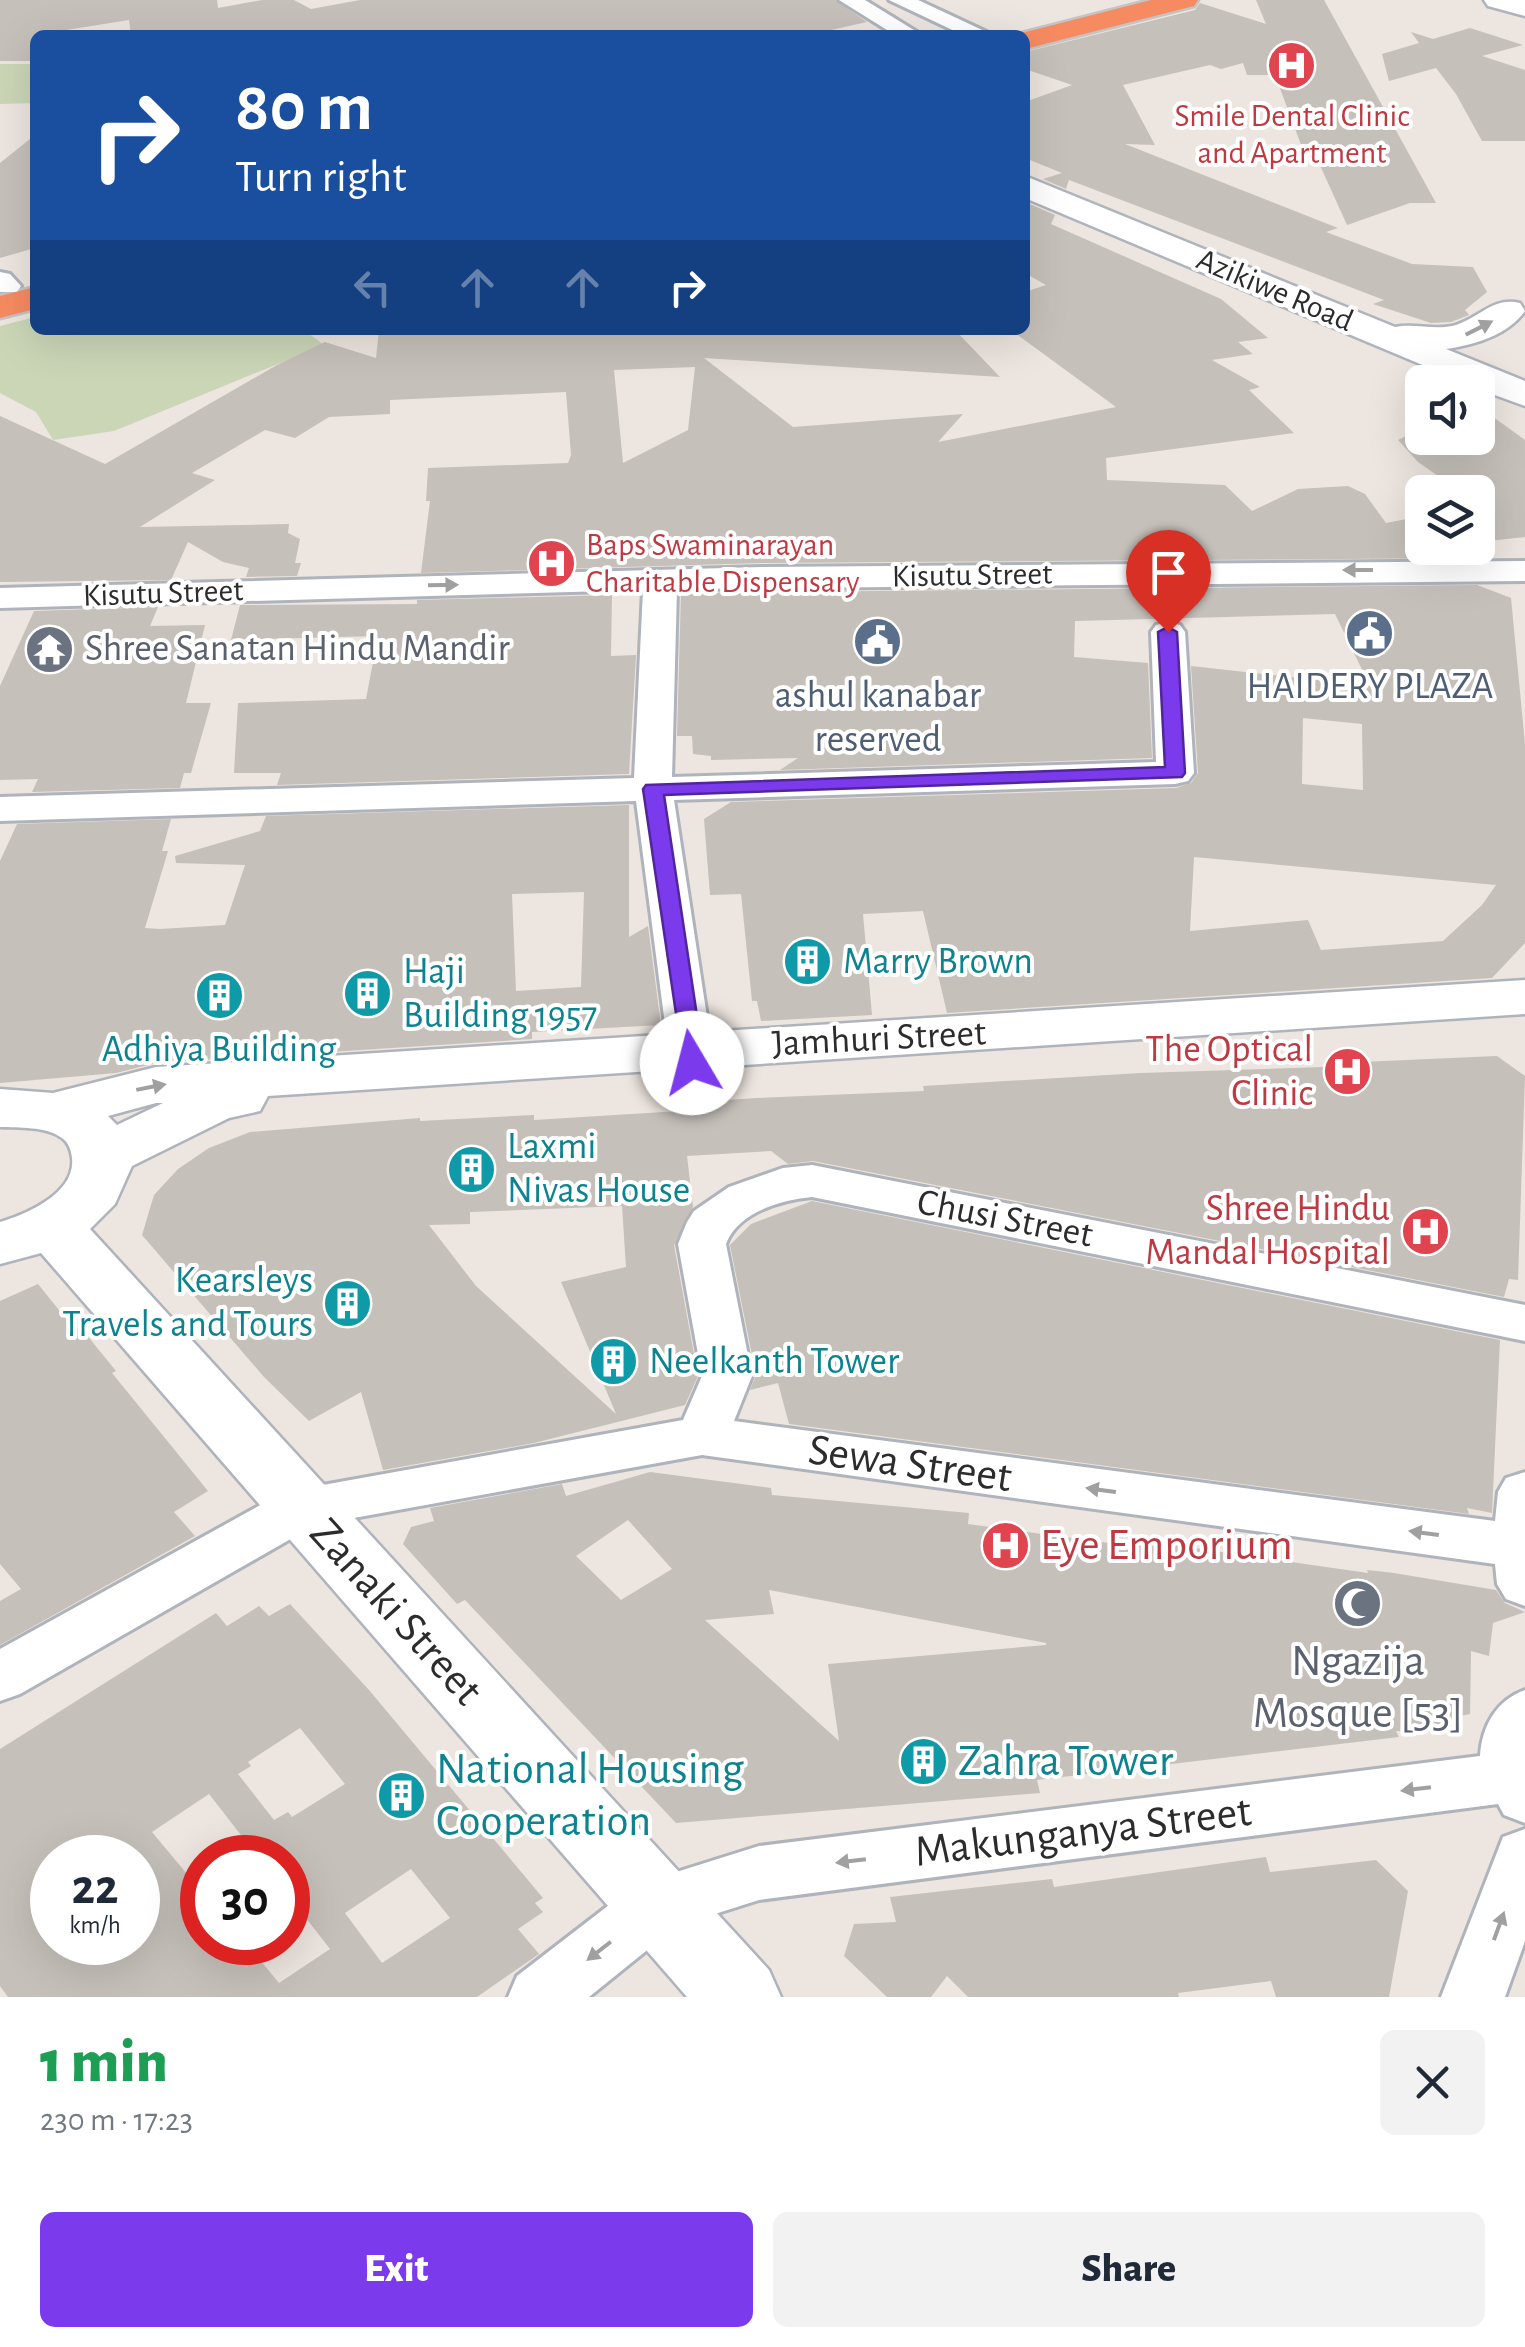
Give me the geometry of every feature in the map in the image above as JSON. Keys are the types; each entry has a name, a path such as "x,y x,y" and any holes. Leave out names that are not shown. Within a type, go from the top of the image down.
{"highway":[{"path":"1002,30 1122,0"},
{"path":"1030,39 1184,0"}],"street":[{"path":"850,0 901,30"},
{"path":"900,0 970,30"},
{"path":"1498,0 1525,8"},
{"name":"Azikiwe Road","path":"1030,188 1525,395"},
{"name":"Azikiwe Road","path":"1030,204 1419,365"},
{"path":"1377,333 1461,336 1481,330 1508,311"},
{"path":"1495,397 1525,410"},
{"name":"Kisutu Street","path":"0,598 345,586 1224,570 1525,570"},
{"path":"660,582 653,789 691,1056"},
{"path":"0,808 1175,773 1168,632"},
{"name":"Jamhuri Street","path":"104,1156 217,1100 691,1056 1525,997"},
{"name":"Jamhuri Street","path":"28,1109 156,1084 1525,1017"},
{"path":"26,1234 88,1198 101,1177 104,1156 90,1128 28,1109"},
{"name":"Chusi Street","path":"702,1436 727,1376 702,1244 711,1222 746,1198 783,1184 812,1181 1525,1323"},
{"name":"Zanaki Street","path":"26,1234 302,1507 740,1997"},
{"name":"Sewa Street","path":"0,1677 302,1507 702,1436 1523,1565"},
{"path":"1523,1565 1525,1492"},
{"path":"1519,1787 1508,1759 1509,1742 1525,1714"},
{"name":"Makunganya Street","path":"658,1905 759,1873 1519,1787"},
{"path":"1474,1997 1525,1856"},
{"path":"540,1997 658,1905"}],"green space":[{"path":"0,64 30,64 30,103 0,104"},
{"path":"30,318 30,335 311,335 324,345 114,431 53,440 36,412 0,393 0,326"}],"building":[{"path":"0,0 217,0 218,8 262,0 294,0 311,9 360,0 835,0 867,22 831,30 130,30 129,20 66,30 30,30 30,61 0,61"},
{"path":"1256,0 1324,0 1436,203 1410,203 1347,225 1313,150 1303,150 1275,75 1247,75 1243,63 1221,69 1210,65 1123,85 1155,145 1125,144 1338,228 1326,232 1412,264 1473,267 1487,292 1465,310 1469,315 1451,322 1431,323 1373,304 1384,300 1069,180 1066,189 1043,179 1062,173 1030,160 1030,100 1072,85 1030,71 1030,51 1195,10 1200,3 1266,24"},
{"path":"1470,28 1523,45 1482,56 1525,70 1525,141 1482,141 1456,94 1436,68 1389,81 1382,54 1419,43 1411,32 1433,39"},
{"path":"30,139 30,249 0,258 0,163"},
{"path":"1030,204 1055,215 1051,224 1221,299 1268,338 1238,342 1253,354 1212,360 1260,387 1249,390 1294,433 1106,458 1107,480 1225,485 1252,511 1298,489 1348,486 1365,494 1386,523 1405,519 1405,559 762,563 421,573 430,501 426,501 428,468 568,463 571,455 566,392 390,400 390,414 329,417 295,438 265,430 192,473 215,480 140,527 289,524 288,533 300,539 295,563 301,563 297,576 246,577 249,568 223,562 188,542 171,580 0,582 0,416 105,464 277,365 325,342 376,358 378,335 960,335 1000,377 704,358 793,427 963,414 938,442 1116,407 1018,335 1030,335 1030,290 1046,285 1030,276","holes":["695,367 688,430 623,463 614,370"]},
{"path":"1495,418 1525,440 1525,537 1495,540 1495,475 1437,475 1412,455 1495,455"},
{"path":"1477,585 1511,598 1525,744 1525,943 1492,978 947,1013 923,911 863,914 872,1015 761,1021 757,1001 752,1001 741,894 710,895 704,819 731,802 1176,788 1191,783 1198,773 1191,666 1370,686 1335,614 1075,621 1074,657 1148,663 1152,758 780,770 798,758 711,760 711,756 693,754 692,736 677,736 681,593","holes":["1303,718 1362,724 1363,790 1302,784","1194,857 1260,863 1496,885 1482,905 1443,941 1321,950 1308,920 1190,931"]},
{"path":"612,595 611,656 636,655 629,774 277,785 281,773 234,773 238,703 366,699 378,636 231,640 240,605 417,604 417,600"},
{"path":"158,607 150,626 205,625 186,703 211,703 191,773 184,773 180,788 32,792 38,779 0,780 0,686 34,611"},
{"path":"629,805 629,937 648,926 661,1025 532,1032 532,1039 156,1063 116,1073 0,1083 0,861 17,824 171,819 162,851 168,851 145,928 160,929 225,925 245,865 176,863 175,856 260,831 266,816","holes":["584,892 581,987 516,991 512,894"]},
{"path":"1497,1056 1525,1076 1518,1280 1509,1279 1504,1297 813,1161 788,1164 771,1151 687,1156 693,1207 674,1245 698,1376 685,1405 534,1443 383,1470 361,1392 309,1421 264,1377 142,1235 154,1195 178,1169 209,1148 250,1132 420,1118 534,1115 534,1120 696,1110 695,1102 924,1091 923,1086 1141,1073 1352,1066 1361,1062","holes":["622,1206 626,1267 561,1282 616,1414 476,1286 429,1225 470,1224 470,1212"]},
{"path":"812,1201 1500,1340 1492,1513 1467,1508 1469,1514 789,1424 778,1383 750,1390 756,1375 730,1245 751,1224"},
{"path":"38,1284 75,1330 81,1328 116,1371 112,1373 208,1491 174,1512 195,1536 0,1645 0,1601 21,1589 0,1564 0,1301"},
{"path":"650,1472 771,1488 772,1495 969,1513 968,1524 1131,1546 1132,1539 1368,1573 1367,1570 1394,1573 1496,1590 1505,1603 1525,1612 1493,1623 1489,1656 1471,1651 1470,1714 1460,1716 1463,1733 1396,1731 1399,1737 1037,1780 1040,1793 676,1823 465,1600 457,1604 403,1544 411,1527 434,1521 430,1508 562,1484 566,1496","holes":["628,1520 672,1569 621,1600 576,1556","769,1590 1046,1643 1046,1645 828,1664 839,1741 705,1620 774,1614"]},
{"path":"290,1604 369,1690 543,1898 535,1903 543,1912 518,1929 539,1954 477,1997 8,1997 0,1986 0,1749 216,1613 227,1626 259,1606 269,1616","holes":["300,1728 345,1784 292,1817 288,1812 274,1820 238,1774 251,1766 248,1762","411,1869 450,1918 382,1963 345,1913"]},
{"path":"1266,1857 1270,1872 1376,1860 1408,1891 1389,1997 1276,1997 1271,1981 1178,1993 1179,1997 968,1997 947,1976 931,1997 887,1997 844,1956 854,1924 896,1922 890,1897 1052,1879 1054,1887"}],"place":[{"name":"Smile Dental Clinic and Apartment","path":"1292,66"},
{"name":"Baps Swaminarayan Charitable Dispensary","path":"551,563"},
{"name":"HAIDERY PLAZA","path":"1370,633"},
{"name":"ashul kanabar reserved","path":"878,642"},
{"name":"Shree Sanatan Hindu Mandir","path":"50,649"},
{"name":"Marry Brown","path":"808,962"},
{"name":"Haji Building 1957","path":"368,994"},
{"name":"Adhiya Building","path":"219,996"},
{"name":"The Optical Clinic","path":"1348,1072"},
{"name":"Laxmi Nivas House","path":"472,1169"},
{"name":"Shree Hindu Mandal Hospital","path":"1425,1231"},
{"name":"Kearsleys Travels and Tours","path":"348,1303"},
{"name":"Neelkanth Tower","path":"614,1362"},
{"name":"Eye Emporium","path":"1005,1545"},
{"name":"Ngazija Mosque [53]","path":"1358,1603"},
{"name":"Zahra Tower","path":"923,1761"},
{"name":"National Housing Cooperation","path":"401,1795"}],"route":[{"path":"692,1063 653,789 1175,773 1168,632"}]}
